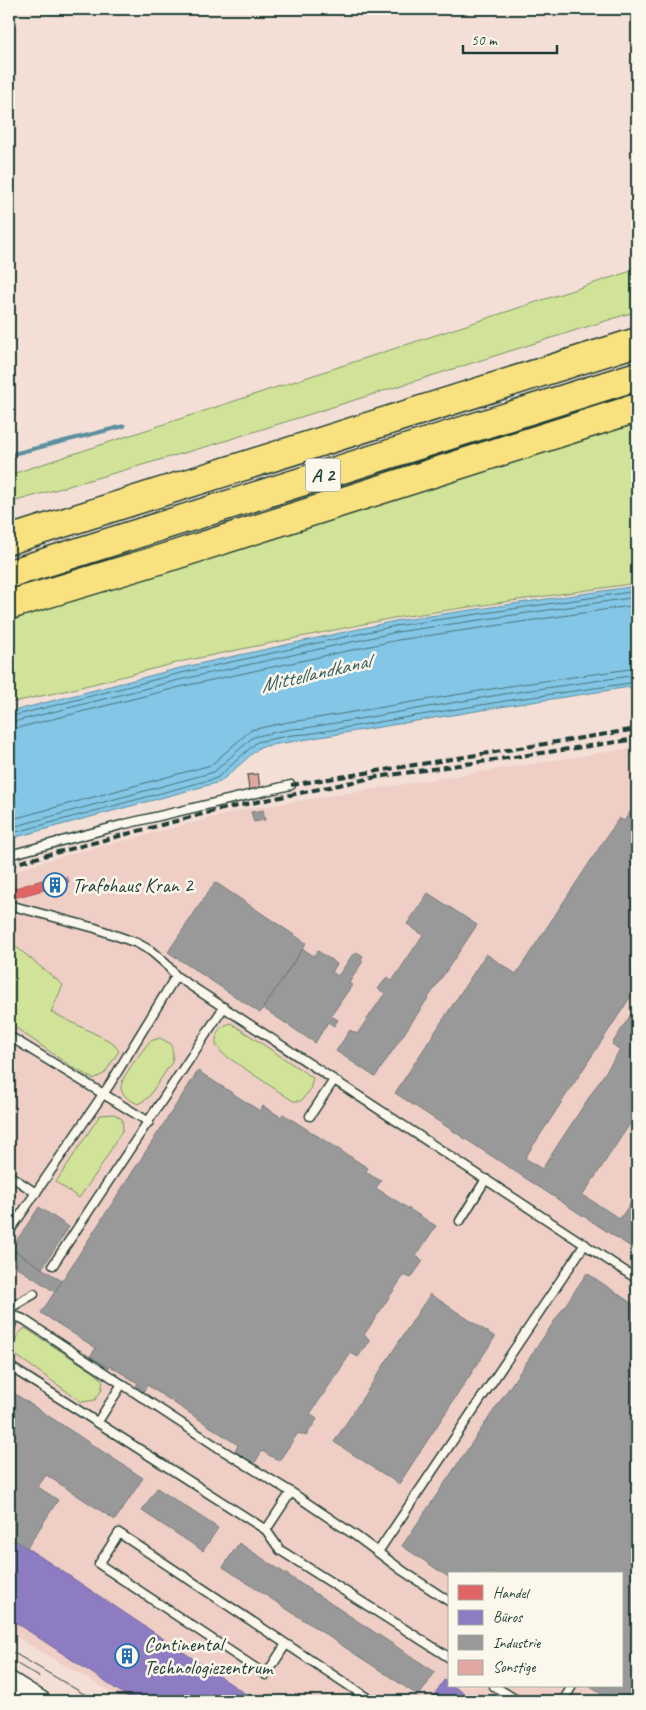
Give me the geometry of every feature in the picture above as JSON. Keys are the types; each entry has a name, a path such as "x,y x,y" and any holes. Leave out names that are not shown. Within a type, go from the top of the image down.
{"highway":[{"name":"A 2","path":"9,540 637,342"},
{"name":"A 2","path":"9,574 637,376"},
{"path":"9,604 175,555 637,408"},
{"path":"9,528 144,498"},
{"path":"9,613 175,555"}],"street":[{"path":"9,1681 41,1701"}],"lane":[{"path":"9,855 134,822 290,785"},
{"path":"9,905 95,928 137,943 151,951 176,976 637,1279"},
{"path":"9,1232 104,1093 176,976"},
{"path":"53,1266 224,1007"},
{"path":"9,1036 149,1122"},
{"path":"310,1116 334,1080"},
{"path":"9,1175 36,1193"},
{"path":"460,1221 486,1179"},
{"path":"378,1552 585,1244"},
{"path":"10,1310 34,1294"},
{"path":"10,1310 219,1448 291,1492 448,1601"},
{"path":"9,1332 12,1323 10,1310"},
{"path":"9,1366 266,1530 280,1550 448,1657"},
{"path":"97,1423 122,1384"},
{"path":"266,1530 291,1492"},
{"path":"286,1644 266,1675 99,1564 119,1533 372,1701"},
{"path":"497,1688 518,1701"},
{"path":"563,1701 571,1688"}],"shaded area":[{"path":"637,747 637,1701 126,1701 9,1633 9,873 41,862 246,809"}],"green space":[{"path":"637,269 637,311 212,445 9,503 9,475"},
{"path":"637,420 637,583 393,618 184,661 9,703 9,622"},
{"path":"9,941 63,985 51,1012 112,1042 119,1051 104,1074 93,1079 69,1065 9,1023"},
{"path":"231,1023 313,1078 310,1090 301,1101 293,1101 223,1054 216,1045 217,1033 223,1026"},
{"path":"160,1038 171,1044 172,1062 148,1098 138,1104 123,1094 122,1083 132,1064 150,1041"},
{"path":"114,1114 122,1119 123,1129 98,1171 79,1198 56,1182 100,1115"},
{"path":"25,1328 95,1373 103,1381 101,1391 95,1400 82,1402 14,1354 16,1340"}],"water":[{"name":"Mittellandkanal","path":"637,586 637,686 260,747 220,782 9,839 9,712 180,668 395,621"}],"building: Handel":[{"name":"Trafohaus Kran 2","path":"67,877 69,882 51,888 50,882"},
{"path":"49,878 51,888 14,898 12,889"}],"building: Büros":[{"name":"Continental Technologiezentrum","path":"11,1537 246,1694 241,1701 134,1701 9,1618 9,1540"},
{"path":"444,1680 448,1683 448,1688 456,1688 476,1701 430,1701"}],"building: Industrie":[{"path":"263,810 265,820 254,822 251,812"},
{"path":"631,811 637,815 637,987 525,1158 542,1169 620,1050 612,1044 637,1005 637,1113 583,1195 620,1219 637,1193 637,1251 395,1093 486,954 516,974 619,818 624,821"},
{"path":"215,882 306,943 260,1013 168,952"},
{"path":"428,893 477,925 375,1077 336,1051 350,1030 357,1034 385,993 378,989 387,977 392,981 423,935 407,924"},
{"path":"303,949 314,956 318,951 337,964 332,972 338,976 353,954 355,955 357,952 363,956 361,960 363,961 349,983 352,985 331,1016 338,1020 334,1026 328,1022 315,1043 263,1008"},
{"path":"198,1071 260,1111 263,1106 281,1117 283,1114 368,1168 365,1172 381,1181 376,1188 436,1226 416,1256 423,1261 411,1278 404,1275 364,1335 370,1340 358,1357 351,1353 310,1414 317,1419 306,1436 298,1433 279,1461 262,1451 254,1464 235,1452 238,1445 147,1385 144,1391 136,1386 138,1383 90,1356 96,1348 41,1313"},
{"path":"39,1207 69,1227 42,1268 11,1249"},
{"path":"9,1247 62,1281 55,1292 9,1262"},
{"path":"587,1273 637,1307 637,1701 597,1701 601,1694 592,1688 624,1688 624,1572 448,1572 448,1577 402,1546"},
{"path":"430,1294 495,1337 399,1484 334,1442"},
{"path":"9,1390 143,1478 115,1520 46,1475 38,1487 58,1500 27,1548 11,1537 9,1540"},
{"path":"157,1488 218,1528 203,1551 142,1511"},
{"path":"239,1543 435,1672 419,1696 223,1567"}],"building: Sonstige":[{"path":"258,774 260,788 249,790 247,775"}],"waterway":[{"path":"9,455 124,426"}],"tram line":[{"path":"9,1650 96,1701"},
{"path":"9,1659 39,1677"}],"railway":[{"path":"291,785 637,729"},
{"path":"9,865 218,810 377,777 637,739"}],"place":[{"name":"Trafohaus Kran 2","path":"55,885"},
{"name":"Continental Technologiezentrum","path":"127,1656"}]}
